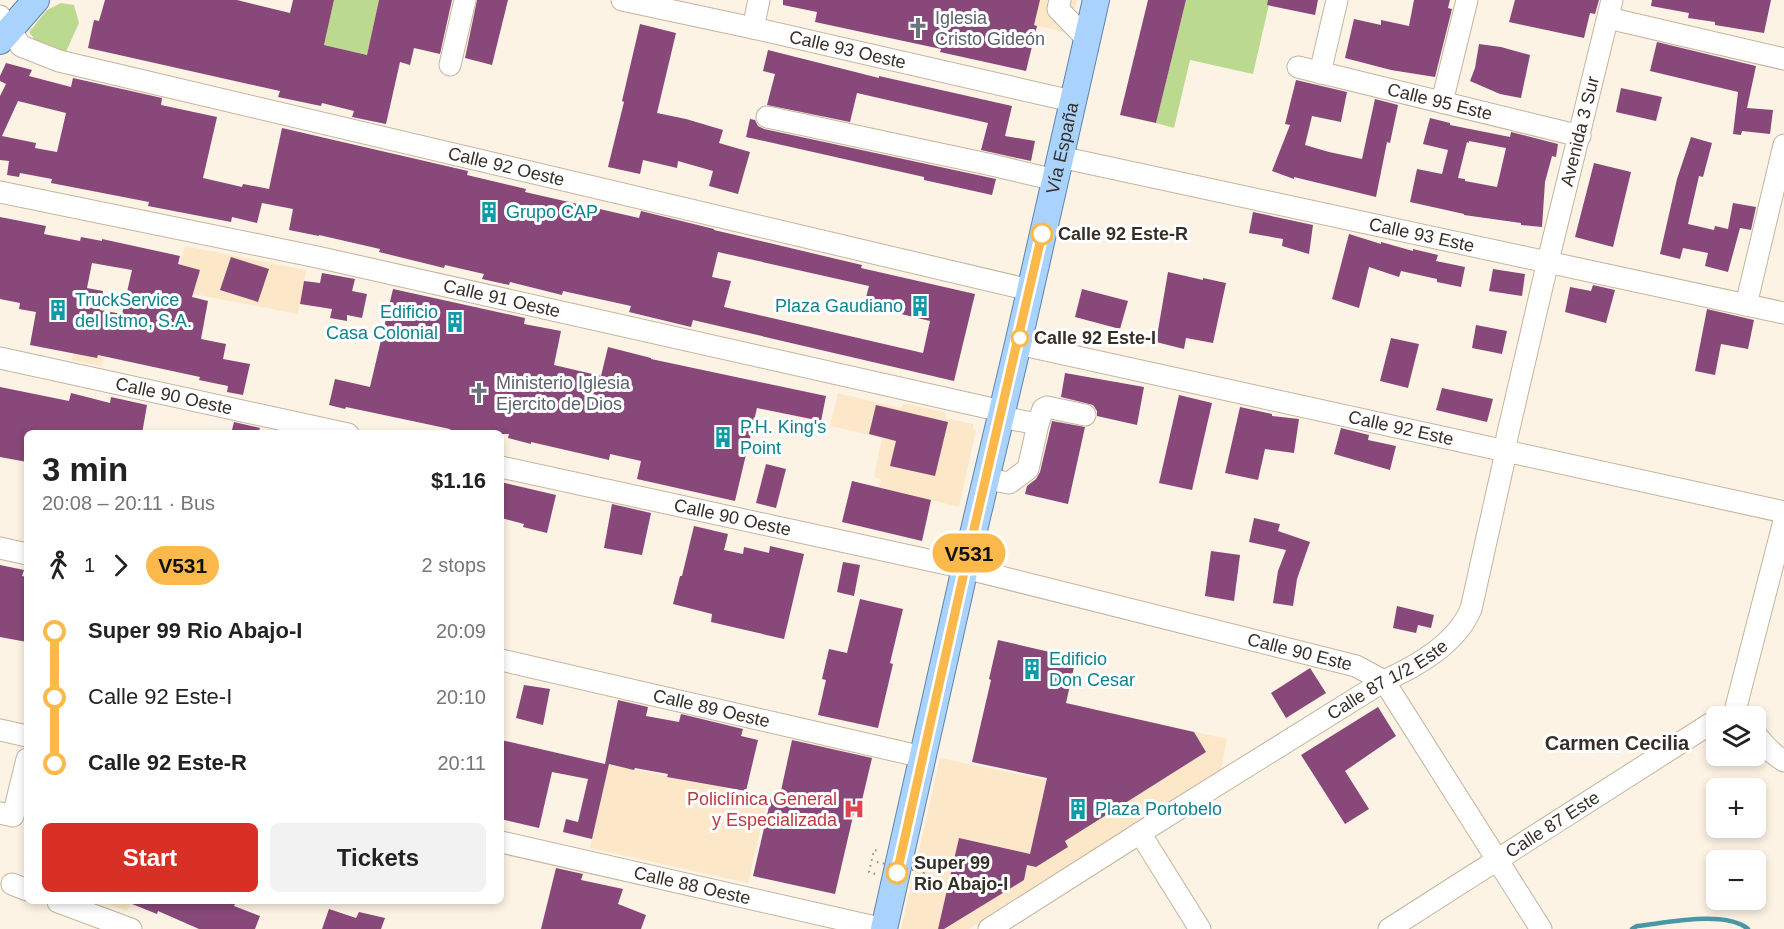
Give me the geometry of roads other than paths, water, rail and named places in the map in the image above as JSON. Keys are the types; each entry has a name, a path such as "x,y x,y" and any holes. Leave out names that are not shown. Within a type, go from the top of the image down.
{"main road":[{"path":"4,29 36,0"},
{"name":"Vía España","path":"884,929 1096,0"}],"street":[{"path":"450,65 465,0"},
{"name":"Calle 93 Oeste","path":"622,0 1072,101"},
{"path":"753,28 759,0"},
{"path":"1060,0 1058,9 1086,38"},
{"path":"1320,72 1337,0"},
{"path":"1442,102 1467,0"},
{"path":"1610,9 1784,59"},
{"name":"Avenida 3 Sur","path":"1548,261 1610,9"},
{"name":"Calle 92 Oeste","path":"4,29 21,46 59,61 1030,290"},
{"name":"Calle 95 Este","path":"1298,68 1580,136"},
{"name":"Calle 93 Este","path":"767,117 993,165 1057,169 1548,261 1784,313"},
{"path":"1746,304 1784,145"},
{"name":"Calle 91 Oeste","path":"0,192 317,256 1038,424"},
{"name":"Calle 87 1/2 Este","path":"990,929 1140,833 1384,681 1399,674 1443,646 1455,635 1471,609 1548,261"},
{"name":"Calle 92 Este","path":"1018,344 1784,512"},
{"name":"Calle 90 Oeste","path":"0,358 330,430"},
{"path":"987,478 1009,483 1028,469 1043,409 1047,407 1085,415"},
{"name":"Calle 90 Oeste","path":"504,468 965,568"},
{"path":"1735,706 1784,520"},
{"path":"0,548 24,553"},
{"name":"Calle 90 Este","path":"965,568 1356,666 1384,681 1541,929"},
{"name":"Calle 89 Oeste","path":"504,661 923,757"},
{"name":"Calle 87 Este","path":"1389,929 1706,726"},
{"path":"0,730 24,735"},
{"path":"1766,746 1784,761"},
{"path":"0,813 13,816 24,771"},
{"path":"1140,833 1200,929"},
{"name":"Calle 88 Oeste","path":"504,843 884,929"},
{"path":"63,904 131,929"}],"waterway":[{"path":"1632,929 1637,926 1695,919 1725,920 1738,923 1748,929"}],"place":[{"name":"Iglesia Cristo Gideón","path":"918,28"},
{"name":"Grupo CAP","path":"489,212"},
{"name":"Calle 92 Este-R","path":"1042,234"},
{"name":"Plaza Gaudiano","path":"920,306"},
{"name":"TruckService del Istmo, S.A.","path":"58,310"},
{"name":"Edificio Casa Colonial","path":"455,322"},
{"name":"Calle 92 Este-I","path":"1020,338"},
{"name":"Ministerio Iglesia Ejercito de Dios","path":"479,393"},
{"name":"P.H. King's Point","path":"723,437"},
{"name":"Edificio Don Cesar","path":"1032,669"},
{"name":"Policlínica General y Especializada","path":"854,809"},
{"name":"Plaza Portobelo","path":"1078,809"},
{"name":"Super 99 Rio Abajo-I","path":"897,873"}],"district":[{"name":"Carmen Cecilia","path":"1617,743"}]}
